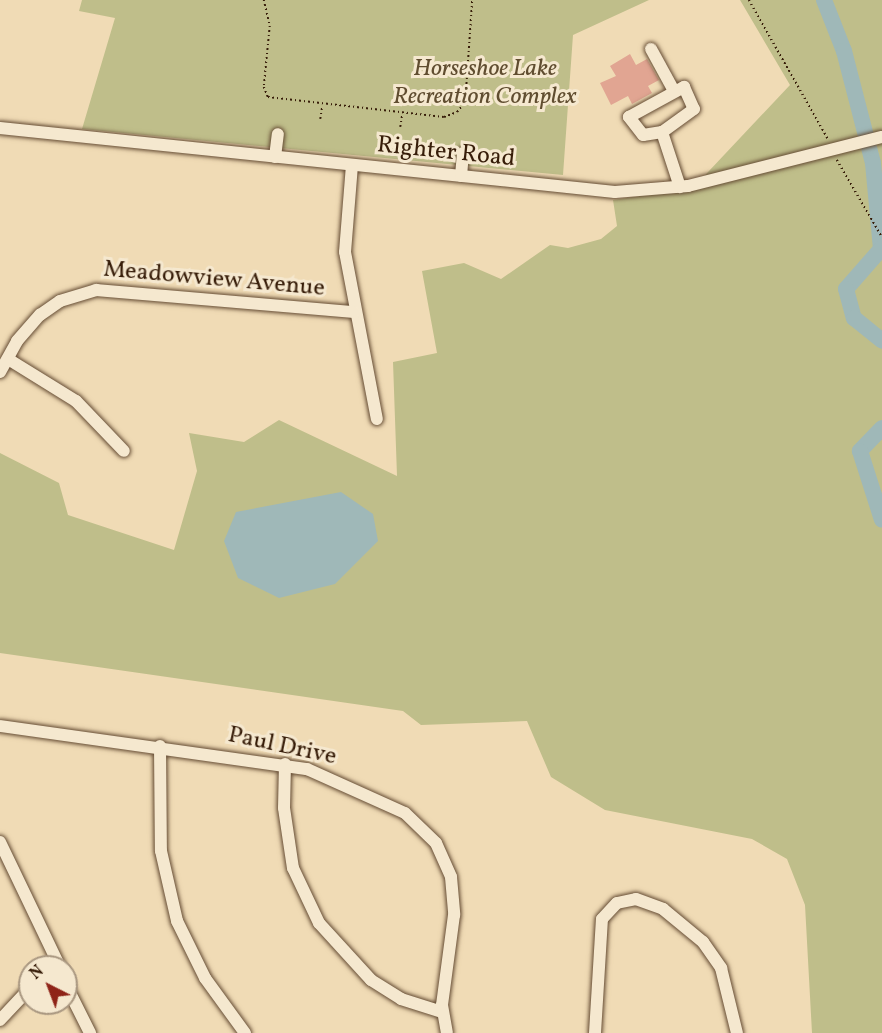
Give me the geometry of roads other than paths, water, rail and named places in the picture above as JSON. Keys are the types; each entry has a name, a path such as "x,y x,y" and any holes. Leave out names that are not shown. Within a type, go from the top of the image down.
{"street":[{"path":"651,49 674,91"},
{"path":"686,88 694,110 662,132 642,135 629,117 674,91 686,88"},
{"name":"Righter Road","path":"0,128 615,192 680,187 882,137"},
{"path":"662,132 680,187"},
{"path":"275,157 278,134"},
{"path":"461,176 463,153"},
{"path":"352,165 345,252 354,312 376,419"},
{"name":"Meadowview Avenue","path":"0,372 17,340 50,308 96,290 354,312"},
{"path":"8,359 76,401 124,451"},
{"name":"Paul Drive","path":"0,726 285,764 329,776 389,803 436,843 451,877 454,905 442,1012 447,1033"},
{"path":"160,746 160,851 177,921 205,978 245,1033"},
{"path":"285,764 284,808 293,868 319,923 370,980 401,999 442,1012"},
{"path":"0,842 54,955"},
{"path":"595,1033 602,919 617,903 636,899 663,909 703,942 721,968 737,1033"},
{"path":"0,1020 18,1001"},
{"path":"78,1009 90,1033"}],"water":[{"path":"341,492 373,514 378,541 335,584 279,598 238,578 224,541 236,512"}],"waterway":[{"path":"824,0 844,51 873,163 881,249 846,289 854,318 882,341"},
{"path":"882,428 860,451 882,520"}],"park label":[{"name":"Horseshoe Lake Recreation Complex","path":"485,84"}]}
